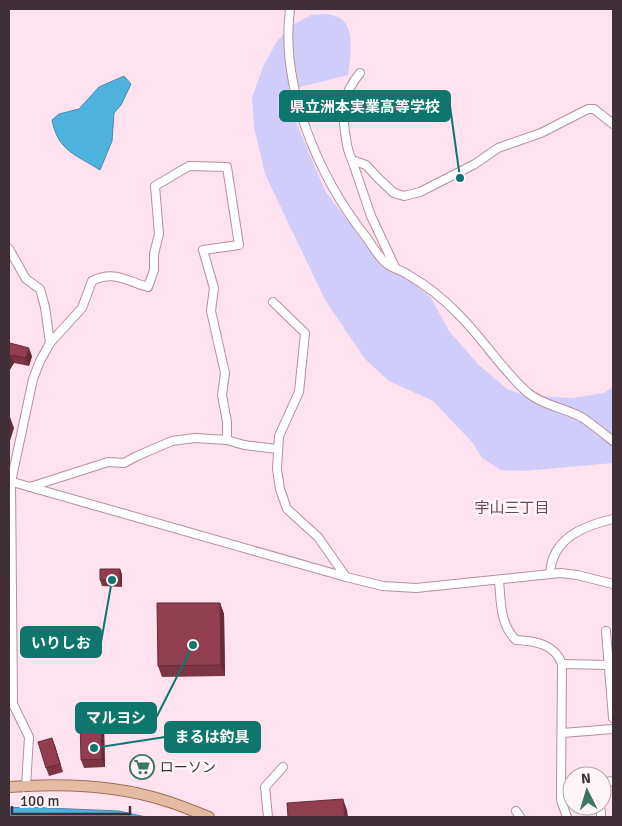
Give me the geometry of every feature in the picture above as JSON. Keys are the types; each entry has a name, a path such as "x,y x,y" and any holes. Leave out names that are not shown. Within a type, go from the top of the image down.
{"main road":[{"path":"9,787 71,784 134,793 166,801 209,817"}],"street":[{"path":"290,9 290,54 301,111 319,162 340,201 355,223 387,264 408,274 440,298 461,317 506,370 529,393 539,400 582,418 613,441"},
{"path":"360,73 350,87 343,106 348,152 371,216 395,267"},
{"path":"352,160 366,165 394,193 404,196 420,192 467,168 498,148 541,133 588,109 594,109 613,124"},
{"path":"26,786 29,737 13,704 10,481 33,379 50,343 82,308 92,282 103,276 116,276 148,288 154,270 154,254 159,234 155,186 189,166 226,167 238,245 203,250 214,288 211,310 225,374 222,395 227,422 227,440"},
{"path":"9,248 26,279 40,289 46,307 50,343"},
{"path":"273,302 305,333 299,392 280,436 277,469 280,489 287,509 318,537 346,577"},
{"path":"30,487 108,462 124,463 172,440 195,438 227,440 244,445 278,449"},
{"path":"10,481 383,586 416,588 499,581 550,574 567,574 613,584"},
{"path":"550,574 553,557 566,537 594,524 613,519"},
{"path":"499,581 504,622 509,634 516,640 533,641 546,645 560,657 562,664 561,800 568,817"},
{"path":"606,631 613,718"},
{"path":"562,664 608,665"},
{"path":"562,733 613,729"},
{"path":"268,817 265,787 283,767"}],"shaded area":[{"path":"328,14 340,18 348,29 351,45 348,75 288,90 294,117 325,191 384,268 408,278 431,298 449,331 478,364 507,389 524,395 571,398 604,393 613,387 613,463 524,471 501,470 482,458 472,442 433,401 389,381 365,359 325,300 265,174 254,127 252,97 263,67 277,41 294,24 311,15"}],"water":[{"path":"124,76 131,84 121,105 114,113 112,141 100,170 69,151 63,145 52,120 59,114 79,109 99,87"},
{"path":"9,808 119,811 146,817 9,817"}],"building":[{"path":"10,343 29,348 26,358 11,355 9,359"},
{"path":"100,569 120,569 120,581 100,580"},
{"path":"157,603 220,603 221,665 158,666"},
{"path":"101,719 102,759 81,760 80,720"},
{"path":"52,738 60,764 46,768 38,742"},
{"path":"343,799 345,817 288,817 287,803"}],"place":[{"name":"県立洲本実業高等学校","path":"460,178"},
{"name":"いりしお","path":"112,580"},
{"name":"マルヨシ","path":"193,645"},
{"name":"まるは釣具","path":"94,748"},
{"name":"ローソン","path":"142,767"}],"district":[{"name":"宇山三丁目","path":"512,508"}]}
